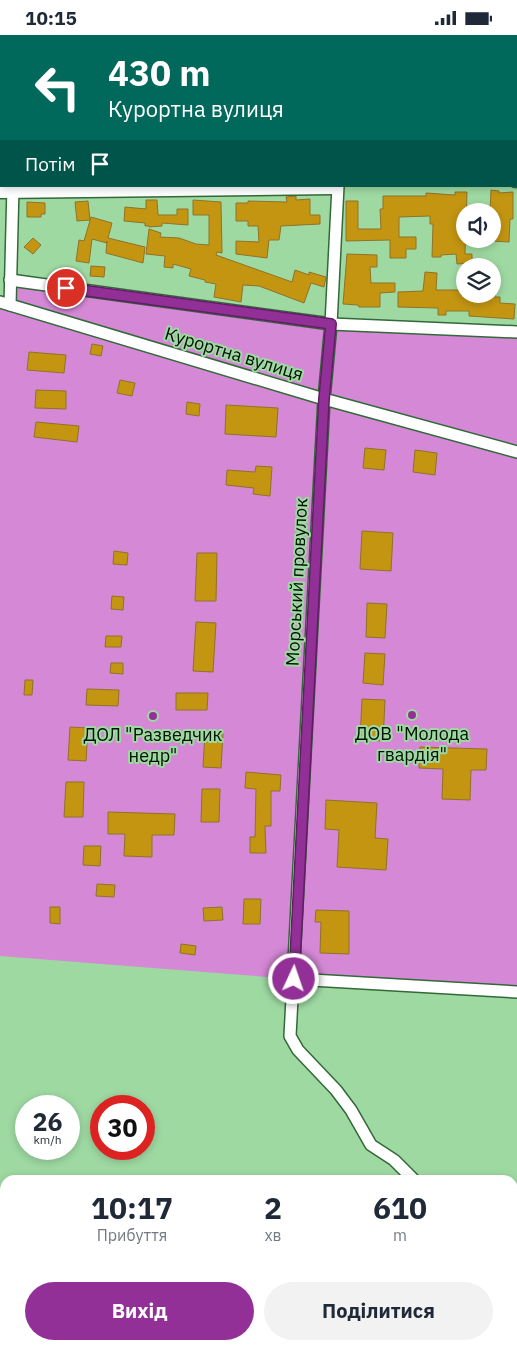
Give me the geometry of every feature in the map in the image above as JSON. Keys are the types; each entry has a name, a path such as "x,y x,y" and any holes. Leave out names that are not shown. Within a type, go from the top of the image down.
{"main road":[{"path":"9,189 225,187"}],"street":[{"name":"Морський провулок","path":"338,187 331,324 324,399 290,1036 298,1050 351,1110 372,1145 394,1160 409,1175"},
{"path":"5,303 10,280 9,189"},
{"name":"Курортна вулиця","path":"10,280 331,324 517,332"},
{"name":"Курортна вулиця","path":"5,303 324,399 517,452"},
{"path":"294,979 517,992"}],"shaded area":[{"path":"11,282 331,324 517,333 517,992 293,979 0,956 0,306 11,305"}],"building":[{"path":"491,190 499,191 499,193 513,192 513,219 510,219 509,242 501,242 501,203 490,203"},
{"path":"455,192 467,192 467,203 456,203 456,248 465,248 465,254 472,254 472,258 456,258 456,254 432,257 433,224 430,224 430,216 399,217 399,237 416,237 416,249 406,249 406,258 390,258 390,240 346,241 346,201 358,201 358,229 381,229 380,209 383,209 383,196 426,196 426,193 455,195"},
{"path":"296,196 296,200 310,199 310,215 320,215 320,224 281,226 279,240 269,240 267,258 236,254 236,241 259,242 258,226 248,226 248,221 236,221 236,203 248,203 248,201 287,202 286,197"},
{"path":"146,200 157,200 158,215 177,215 177,209 188,209 188,225 162,223 162,226 149,227 145,226 145,223 124,221 125,207 146,209"},
{"path":"193,200 221,202 222,253 217,252 216,255 292,282 295,270 309,275 309,272 326,277 324,287 311,283 304,303 259,286 243,285 241,302 214,297 216,284 189,276 191,269 173,264 173,268 164,267 165,256 146,254 149,229 161,233 160,237 179,238 196,244 209,245 209,215 193,215"},
{"path":"88,201 90,220 77,221 75,202"},
{"path":"27,202 45,203 45,214 41,214 41,217 27,217"},
{"path":"91,217 112,223 108,238 145,247 143,263 106,253 107,243 92,239 89,263 76,261 79,240 84,241"},
{"path":"33,238 41,245 33,254 24,247"},
{"path":"347,254 377,255 377,267 370,267 371,283 395,283 395,292 380,293 380,307 359,307 358,305 343,304"},
{"path":"91,266 105,267 104,277 90,276"},
{"path":"425,272 437,273 436,290 456,290 456,303 515,304 514,319 469,316 469,311 446,311 446,315 438,315 438,308 398,307 398,292 423,291"},
{"path":"92,344 103,346 101,356 90,354"},
{"path":"29,352 66,355 64,373 27,370"},
{"path":"120,380 135,383 132,396 117,393"},
{"path":"36,390 66,391 66,409 35,408"},
{"path":"187,402 200,404 199,416 186,414"},
{"path":"226,405 278,408 276,437 225,434"},
{"path":"36,422 79,426 77,442 34,437"},
{"path":"365,448 386,450 384,470 363,468"},
{"path":"415,450 437,453 435,475 413,472"},
{"path":"256,466 272,467 270,496 253,494 254,488 226,485 227,470 255,472"},
{"path":"362,531 393,533 391,571 360,569"},
{"path":"114,551 128,553 127,565 113,564"},
{"path":"197,553 217,553 216,601 195,601"},
{"path":"112,596 124,597 123,610 111,609"},
{"path":"367,603 387,604 385,638 366,637"},
{"path":"196,622 216,623 213,672 193,671"},
{"path":"106,636 122,636 121,647 105,647"},
{"path":"365,653 385,654 383,685 363,683"},
{"path":"111,663 123,663 123,674 110,673"},
{"path":"25,680 33,680 32,695 24,695"},
{"path":"87,689 119,690 118,706 86,705"},
{"path":"176,693 208,693 207,710 176,710"},
{"path":"362,699 385,700 383,741 360,740"},
{"path":"70,727 88,728 86,761 68,760"},
{"path":"205,733 223,733 221,768 203,767"},
{"path":"420,747 487,749 486,770 471,770 470,800 442,799 443,769 419,768"},
{"path":"246,772 281,775 280,791 271,791 271,826 265,826 266,853 250,853 250,837 255,837 256,789 245,788"},
{"path":"66,782 84,782 83,817 64,817"},
{"path":"202,789 220,789 219,822 201,822"},
{"path":"326,800 377,803 375,838 388,839 386,870 337,867 339,830 325,829"},
{"path":"108,812 175,814 174,835 152,835 152,857 124,856 125,834 108,834"},
{"path":"84,846 101,846 100,866 83,865"},
{"path":"97,884 115,885 114,897 96,896"},
{"path":"244,899 261,899 260,924 243,924"},
{"path":"50,907 60,907 60,924 50,923"},
{"path":"222,907 223,920 204,921 203,908"},
{"path":"316,910 349,911 349,954 320,953 321,922 315,922"},
{"path":"181,944 196,946 195,955 180,953"}],"place":[{"name":"ДОВ \"Молода гвардія\"","path":"412,715"},
{"name":"ДОЛ \"Разведчик недр\"","path":"153,716"}],"route":[{"path":"66,288 331,324 324,399 294,979"}]}
